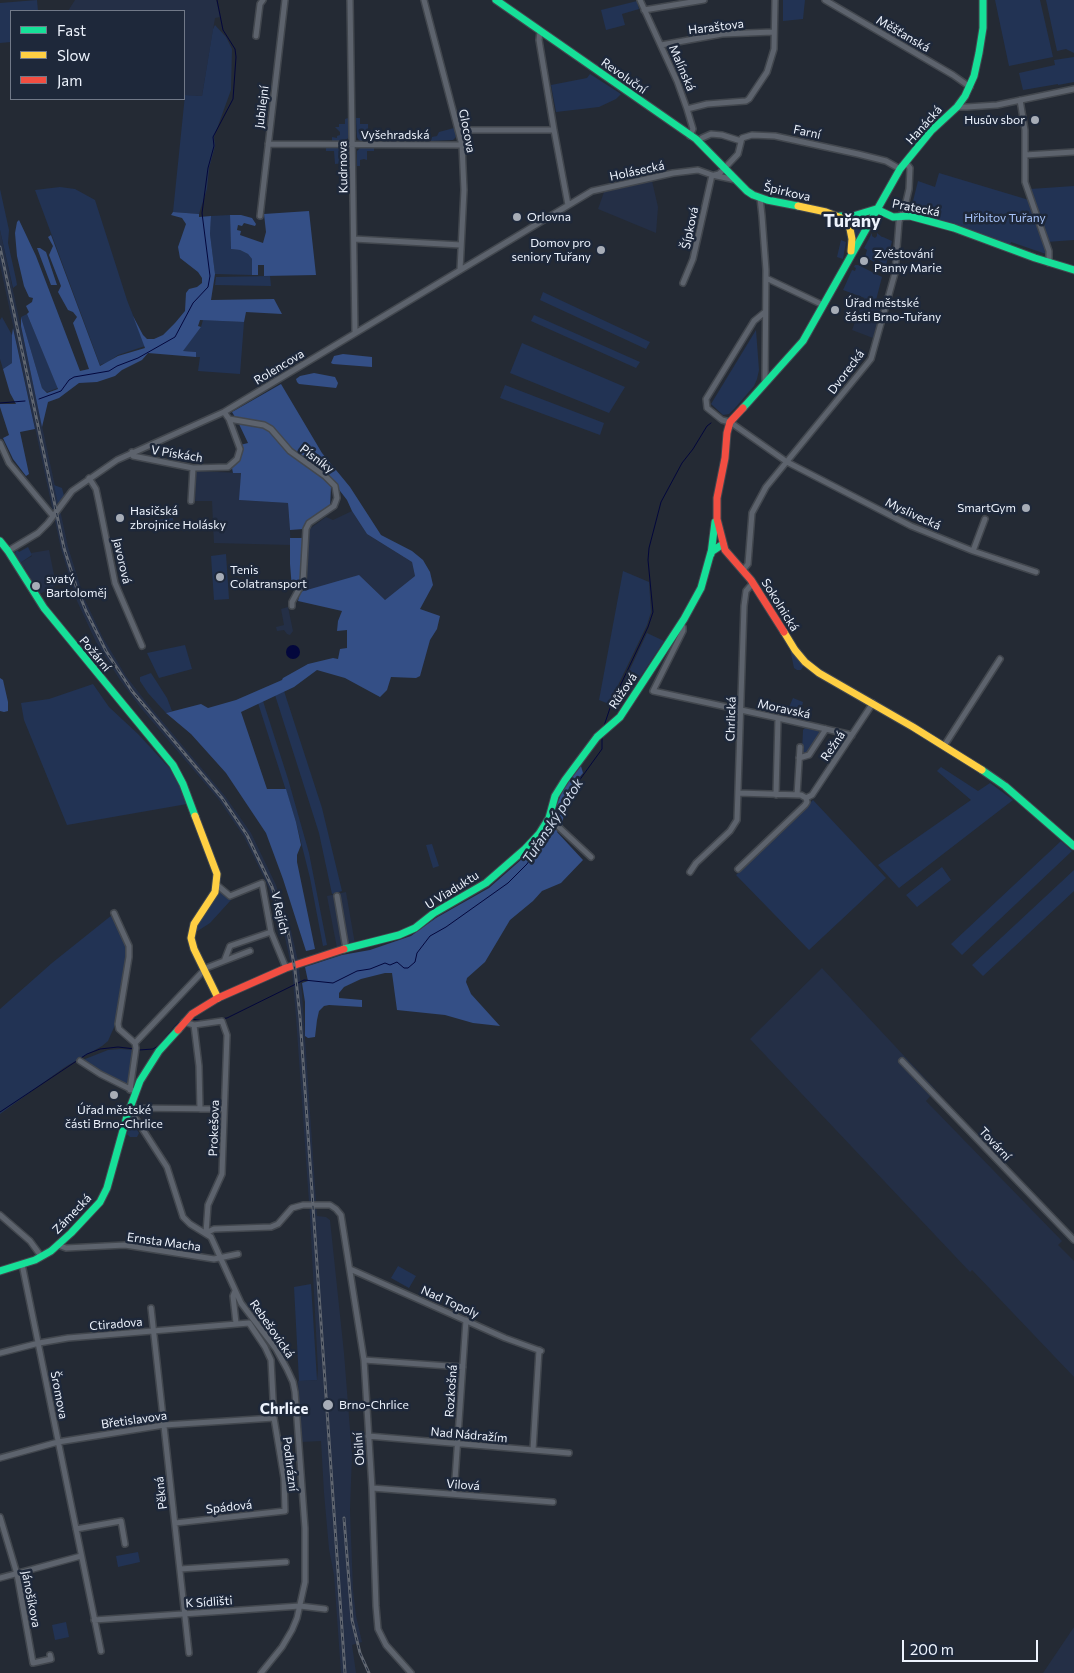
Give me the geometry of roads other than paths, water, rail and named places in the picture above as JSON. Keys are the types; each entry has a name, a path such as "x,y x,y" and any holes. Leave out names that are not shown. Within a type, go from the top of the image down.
{"street":[{"path":"256,36 260,4 263,0"},
{"name":"Jubilejní","path":"260,216 285,0"},
{"name":"Kudrnova","path":"350,0 355,333"},
{"name":"Glocova","path":"424,0 462,145 464,190 460,270"},
{"name":"Revoluční","path":"496,0 696,138 725,168"},
{"name":"Malínská","path":"640,0 688,108 696,138"},
{"path":"644,10 704,0"},
{"path":"688,108 707,104 746,101 767,72 774,49 774,0"},
{"name":"Měšťanská","path":"825,0 970,87"},
{"name":"Hanácká","path":"730,422 803,341 900,169 931,131 964,99 974,76 980,47 984,0"},
{"path":"540,31 539,37 568,205"},
{"name":"Haraštova","path":"661,45 722,34 773,32"},
{"path":"957,107 971,107 1020,100 1074,90"},
{"path":"964,99 971,107"},
{"path":"1020,100 1025,130 1025,182 1048,251 1049,263"},
{"path":"458,130 554,130"},
{"path":"696,138 718,134 741,140 738,154 719,174 712,175"},
{"name":"Farní","path":"741,140 746,136 775,136 886,161 900,169"},
{"name":"Vyšehradská","path":"268,144 462,145"},
{"path":"1025,156 1074,152"},
{"name":"Dvorecká","path":"743,570 748,564 752,513 766,487 871,359 895,273 900,217 909,189 910,168 906,163"},
{"name":"Špirkova","path":"725,168 747,191 760,198 837,216"},
{"name":"Holásecká","path":"568,205 592,191 673,173 698,170 736,180"},
{"name":"Šípková","path":"683,283 693,259 712,175"},
{"path":"760,198 766,278 765,383"},
{"name":"Rolencova","path":"8,551 38,533 72,491 117,460 224,412 568,205"},
{"name":"Pratecká","path":"837,216 853,216 876,209 893,217 910,216 954,228 1049,263 1074,270"},
{"path":"837,216 846,221 849,226 852,239 851,256"},
{"path":"354,238 461,244"},
{"path":"766,278 823,305"},
{"name":"Myslivecká","path":"765,312 754,321 706,399 707,408 722,420 730,422 787,462 910,526 973,551 1036,572"},
{"path":"224,412 229,419"},
{"name":"V Pískách","path":"132,452 133,456 193,468 228,467 236,459 240,449 229,419"},
{"name":"Písníky","path":"229,419 264,425 271,429 290,452 325,476 335,486 337,498 334,506 309,523 306,529 303,582 292,602 292,606"},
{"name":"Sokolnická","path":"730,422 717,498 716,515 723,544 753,583 801,658 819,672 928,736 1004,786 1074,846"},
{"path":"0,443 9,463 53,516"},
{"path":"191,501 193,468"},
{"name":"Javorová","path":"89,478 96,488 115,583 142,646"},
{"name":"Růžová","path":"577,764 603,732 620,717 692,608 701,588 711,554 716,515"},
{"path":"973,551 985,519"},
{"name":"Požární","path":"0,541 44,608 173,765 184,784 215,866 217,885"},
{"path":"711,554 715,548 723,544"},
{"name":"Chrlická","path":"690,872 696,863 735,825 738,816 744,606 746,591 753,583"},
{"name":"Růžová","path":"653,691 683,631 681,625"},
{"path":"944,746 1000,659"},
{"name":"Moravská","path":"653,691 852,736"},
{"name":"Režná","path":"738,869 805,805 807,802 806,798 812,795 873,703"},
{"path":"776,795 778,718"},
{"path":"799,758 809,755 826,729"},
{"path":"797,795 800,747"},
{"name":"U Viaduktu","path":"132,1090 156,1055 184,1022 196,1011 218,998 286,968 346,948 384,939 407,931 486,883 525,849 539,834 549,818 555,796 577,764"},
{"path":"738,793 797,795 806,798"},
{"path":"549,818 591,857"},
{"name":"V Rejích","path":"217,885 230,896 262,883 271,932 286,968"},
{"path":"217,885 212,900 196,920 191,931 192,946 218,998"},
{"path":"337,896 346,948"},
{"path":"114,913 126,939 129,957 118,1024 119,1029 136,1047"},
{"path":"225,959 230,946 271,932"},
{"path":"80,1061 132,1090 136,1047 207,967 250,951"},
{"path":"184,1022 194,1025 199,1066 200,1109"},
{"name":"Prokešova","path":"194,1025 222,1022 227,1035 222,1174 208,1205 206,1233"},
{"name":"Tovární","path":"902,1061 1074,1240"},
{"name":"Zámecká","path":"0,1271 41,1256 58,1245 93,1211 104,1196 130,1108 132,1090"},
{"path":"130,1108 224,1109"},
{"name":"Rebešovická","path":"130,1108 167,1167 183,1217 212,1239 244,1307 283,1361 291,1376 295,1392 306,1556 305,1582 295,1624 288,1639 261,1673"},
{"name":"Obilní","path":"206,1233 214,1228 271,1227 278,1224 292,1208 301,1205 330,1205 339,1213 343,1225 364,1360 378,1629 386,1645 411,1673"},
{"path":"0,1215 30,1241 41,1256"},
{"name":"Ernsta Macha","path":"58,1245 66,1248 125,1245 208,1258 238,1254"},
{"name":"Šromova","path":"22,1264 101,1652"},
{"name":"Nad Topoly","path":"350,1269 505,1338 540,1350 533,1450"},
{"path":"235,1290 233,1296 236,1323"},
{"name":"Pěkná","path":"151,1308 189,1653"},
{"name":"Rozkošná","path":"454,1494 466,1320"},
{"name":"Ctiradova","path":"0,1353 68,1338 236,1323"},
{"name":"Podhrázní","path":"236,1323 248,1323 265,1346 271,1360 274,1418 284,1478 284,1511"},
{"path":"364,1360 463,1367"},
{"name":"Břetislavova","path":"0,1458 58,1442 164,1425 274,1418"},
{"name":"Nad Nádražím","path":"368,1436 570,1453"},
{"name":"Vilová","path":"372,1488 553,1502"},
{"name":"Spádová","path":"175,1523 284,1511"},
{"name":"Jánošíkova","path":"0,1517 17,1574 33,1663 51,1659 50,1655"},
{"path":"76,1529 120,1521 125,1544"},
{"path":"0,1578 81,1556"},
{"path":"180,1570 286,1562"},
{"name":"K Sídlišti","path":"94,1620 300,1606 325,1609"}],"waterway":[{"path":"39,399 61,391 69,380 74,377 109,371 138,358 175,337 193,303 208,287 210,276 202,213 208,168 214,146 213,137 233,99 236,57 235,49 223,30 217,0"},
{"path":"0,403 25,401"},
{"name":"Tuřanský potok","path":"603,729 611,705 648,627 653,612 648,560 649,548 661,502 682,463 711,423"},
{"name":"Tuřanský potok","path":"556,820 567,804 576,785 602,749 602,736"},
{"name":"Tuřanský potok","path":"192,1019 203,1021 227,1018 304,980 333,983 357,971 370,969 385,963 390,965 397,962 404,968 408,968 415,962 417,953 430,936 446,927 508,883 527,864 554,824"},
{"name":"Tuřanský potok","path":"139,1050 153,1049 158,1046 179,1022"},
{"name":"Tuřanský potok","path":"0,1112 87,1054 100,1049 118,1047 135,1049"}],"railway":[{"path":"0,247 64,548 86,611 106,651 132,691 222,798 247,835 272,887 288,932 295,970 300,1017 345,1673"},
{"path":"344,1518 352,1620 360,1653 369,1673"}],"place":[{"name":"Husův sbor","path":"1035,120"},
{"name":"Orlovna","path":"517,217"},
{"name":"Domov pro seniory Tuřany","path":"601,250"},
{"name":"Zvěstování Panny Marie","path":"864,261"},
{"name":"Úřad městské části Brno-Tuřany","path":"835,310"},
{"name":"SmartGym","path":"1026,508"},
{"name":"Hasičská zbrojnice Holásky","path":"120,518"},
{"name":"Tenis Colatransport","path":"220,577"},
{"name":"svatý Bartoloměj","path":"36,586"},
{"name":"Úřad městské části Brno-Chrlice","path":"114,1095"},
{"name":"Brno-Chrlice","path":"328,1405"}],"district":[{"name":"Tuřany","path":"852,221"},
{"name":"Chrlice","path":"284,1409"}],"park label":[{"name":"Hřbitov Tuřany","path":"1005,218"}]}
